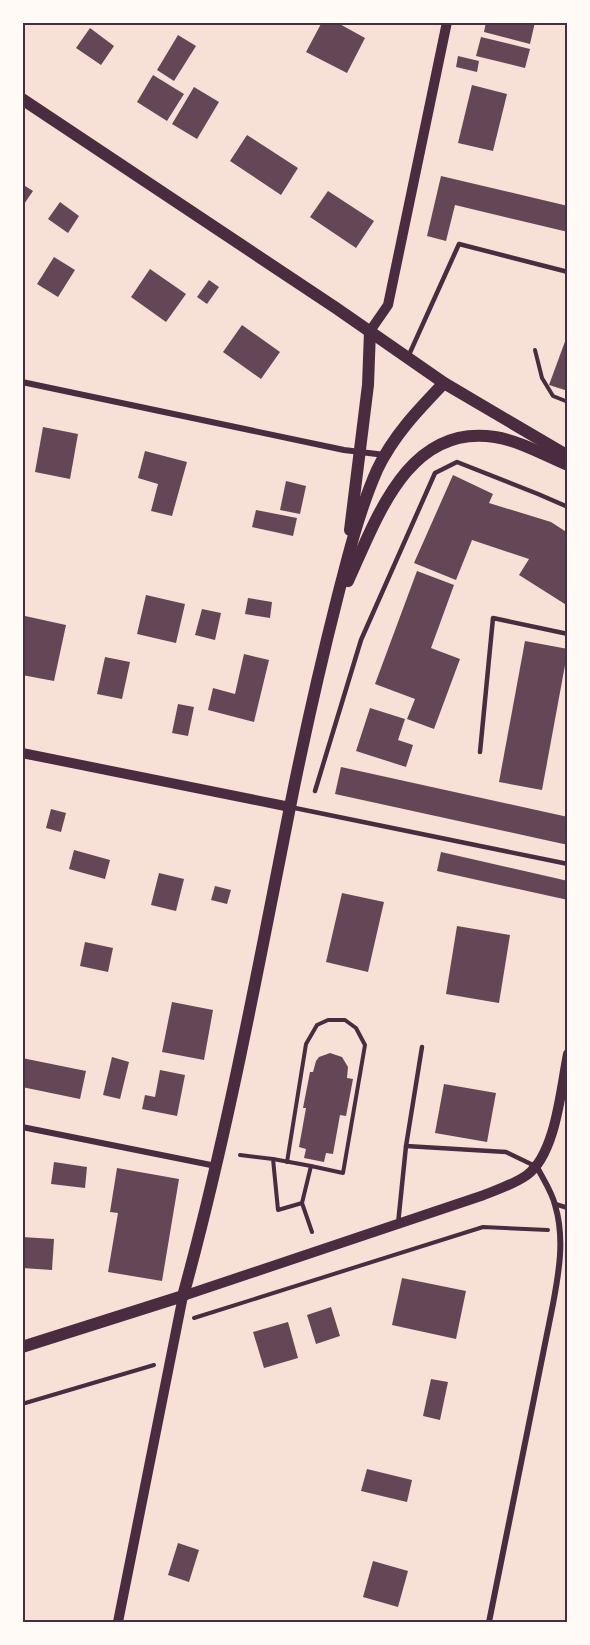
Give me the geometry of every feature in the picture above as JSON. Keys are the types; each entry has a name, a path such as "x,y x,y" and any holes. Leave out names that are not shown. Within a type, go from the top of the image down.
{"main road":[{"path":"22,99 370,331 444,383 567,456"},
{"path":"346,564 370,363 370,331"},
{"path":"22,1347 183,1296 217,1166 317,676 346,564 364,504 385,455 406,423 444,383"},
{"path":"332,621 348,580 387,498 401,477 425,453 440,444 474,435 495,437 517,443 567,465"}],"street":[{"path":"370,331 387,305 447,22"},
{"path":"22,382 360,453 385,455"},
{"path":"22,753 290,807"},
{"path":"118,1623 183,1296 481,1196 526,1176 537,1167 550,1137 567,1054"},
{"path":"22,1127 217,1166"},
{"path":"489,1623 555,1298 561,1256 560,1231 555,1203 537,1167"}],"lane":[{"path":"408,357 459,244 567,272"},
{"path":"315,791 361,640 435,473 457,462 567,507"},
{"path":"480,752 493,618 567,634"},
{"path":"290,807 567,864"},
{"path":"398,1224 406,1146 422,1047"},
{"path":"406,1146 506,1152 537,1167"},
{"path":"555,1203 567,1208"}],"path":[{"path":"535,350 542,378 553,396 567,402"},
{"path":"240,1155 343,1173 365,1045 356,1028 345,1020 328,1020 317,1025 306,1044 287,1162"},
{"path":"273,1159 278,1210 302,1203"},
{"path":"311,1166 302,1203 312,1232"},
{"path":"177,1323 483,1227 560,1231"},
{"path":"22,1404 169,1361"}],"building":[{"path":"322,22 336,22 365,38 347,73 306,52"},
{"path":"486,22 535,22 530,44 484,32"},
{"path":"90,28 114,46 101,65 76,48"},
{"path":"178,35 196,46 174,81 157,70"},
{"path":"481,37 530,49 525,68 476,56"},
{"path":"458,56 479,61 477,72 456,67"},
{"path":"153,75 184,94 167,121 137,102"},
{"path":"472,85 507,94 493,151 458,143"},
{"path":"194,87 219,102 197,139 172,124"},
{"path":"247,135 298,168 281,195 230,161"},
{"path":"441,176 568,206 568,232 455,205 446,241 427,236"},
{"path":"22,184 33,191 22,207"},
{"path":"328,191 374,221 356,248 310,217"},
{"path":"60,202 79,216 68,233 48,219"},
{"path":"54,257 75,270 58,297 37,284"},
{"path":"150,269 186,294 166,322 131,297"},
{"path":"209,280 219,287 207,304 197,297"},
{"path":"242,325 280,352 261,379 223,352"},
{"path":"568,336 568,391 549,385"},
{"path":"43,427 78,434 70,479 35,472"},
{"path":"145,451 187,462 172,516 151,511 158,484 138,478"},
{"path":"453,475 493,494 489,503 551,522 568,533 568,606 519,575 529,559 472,540 456,580 414,563"},
{"path":"286,481 306,486 300,514 280,510"},
{"path":"256,510 297,518 293,536 252,527"},
{"path":"417,571 454,585 431,648 460,659 434,729 407,719 415,699 375,684"},
{"path":"146,595 185,604 176,643 137,634"},
{"path":"248,598 272,602 270,618 245,614"},
{"path":"202,609 221,613 215,640 195,635"},
{"path":"25,616 66,625 54,681 22,675 22,627"},
{"path":"525,641 568,649 542,790 499,782"},
{"path":"244,654 269,660 254,722 208,710 213,688 235,694"},
{"path":"105,657 130,662 122,699 97,694"},
{"path":"178,704 194,707 188,736 172,733"},
{"path":"370,708 405,719 398,740 413,745 406,767 356,751"},
{"path":"341,767 568,817 568,845 335,794"},
{"path":"51,809 66,813 61,832 46,828"},
{"path":"74,850 110,860 105,879 69,869"},
{"path":"441,852 568,881 568,900 437,871"},
{"path":"159,873 184,879 176,911 151,905"},
{"path":"215,886 231,890 227,904 211,900"},
{"path":"342,893 384,902 368,972 326,962"},
{"path":"457,926 510,935 499,1003 446,994"},
{"path":"85,942 113,948 108,972 80,966"},
{"path":"172,1002 213,1010 204,1060 162,1052"},
{"path":"330,1053 342,1057 348,1067 347,1078 353,1079 346,1116 340,1115 333,1154 326,1153 324,1162 304,1158 306,1149 299,1147 310,1072 313,1072 319,1057"},
{"path":"112,1057 129,1062 120,1099 103,1095"},
{"path":"22,1058 86,1071 80,1099 22,1087"},
{"path":"160,1070 185,1075 177,1116 142,1109 145,1095 155,1097"},
{"path":"444,1084 496,1093 487,1142 435,1133"},
{"path":"54,1162 87,1167 85,1188 51,1184"},
{"path":"117,1168 179,1179 162,1281 108,1272 118,1213 110,1212"},
{"path":"22,1237 54,1239 52,1270 22,1268"},
{"path":"402,1278 466,1291 456,1339 392,1325"},
{"path":"331,1307 340,1336 316,1344 307,1315"},
{"path":"288,1322 298,1358 264,1368 253,1332"},
{"path":"431,1379 448,1382 440,1420 423,1416"},
{"path":"367,1469 412,1480 407,1502 361,1491"},
{"path":"178,1543 199,1550 189,1582 168,1575"},
{"path":"373,1561 408,1571 398,1607 363,1597"}]}
